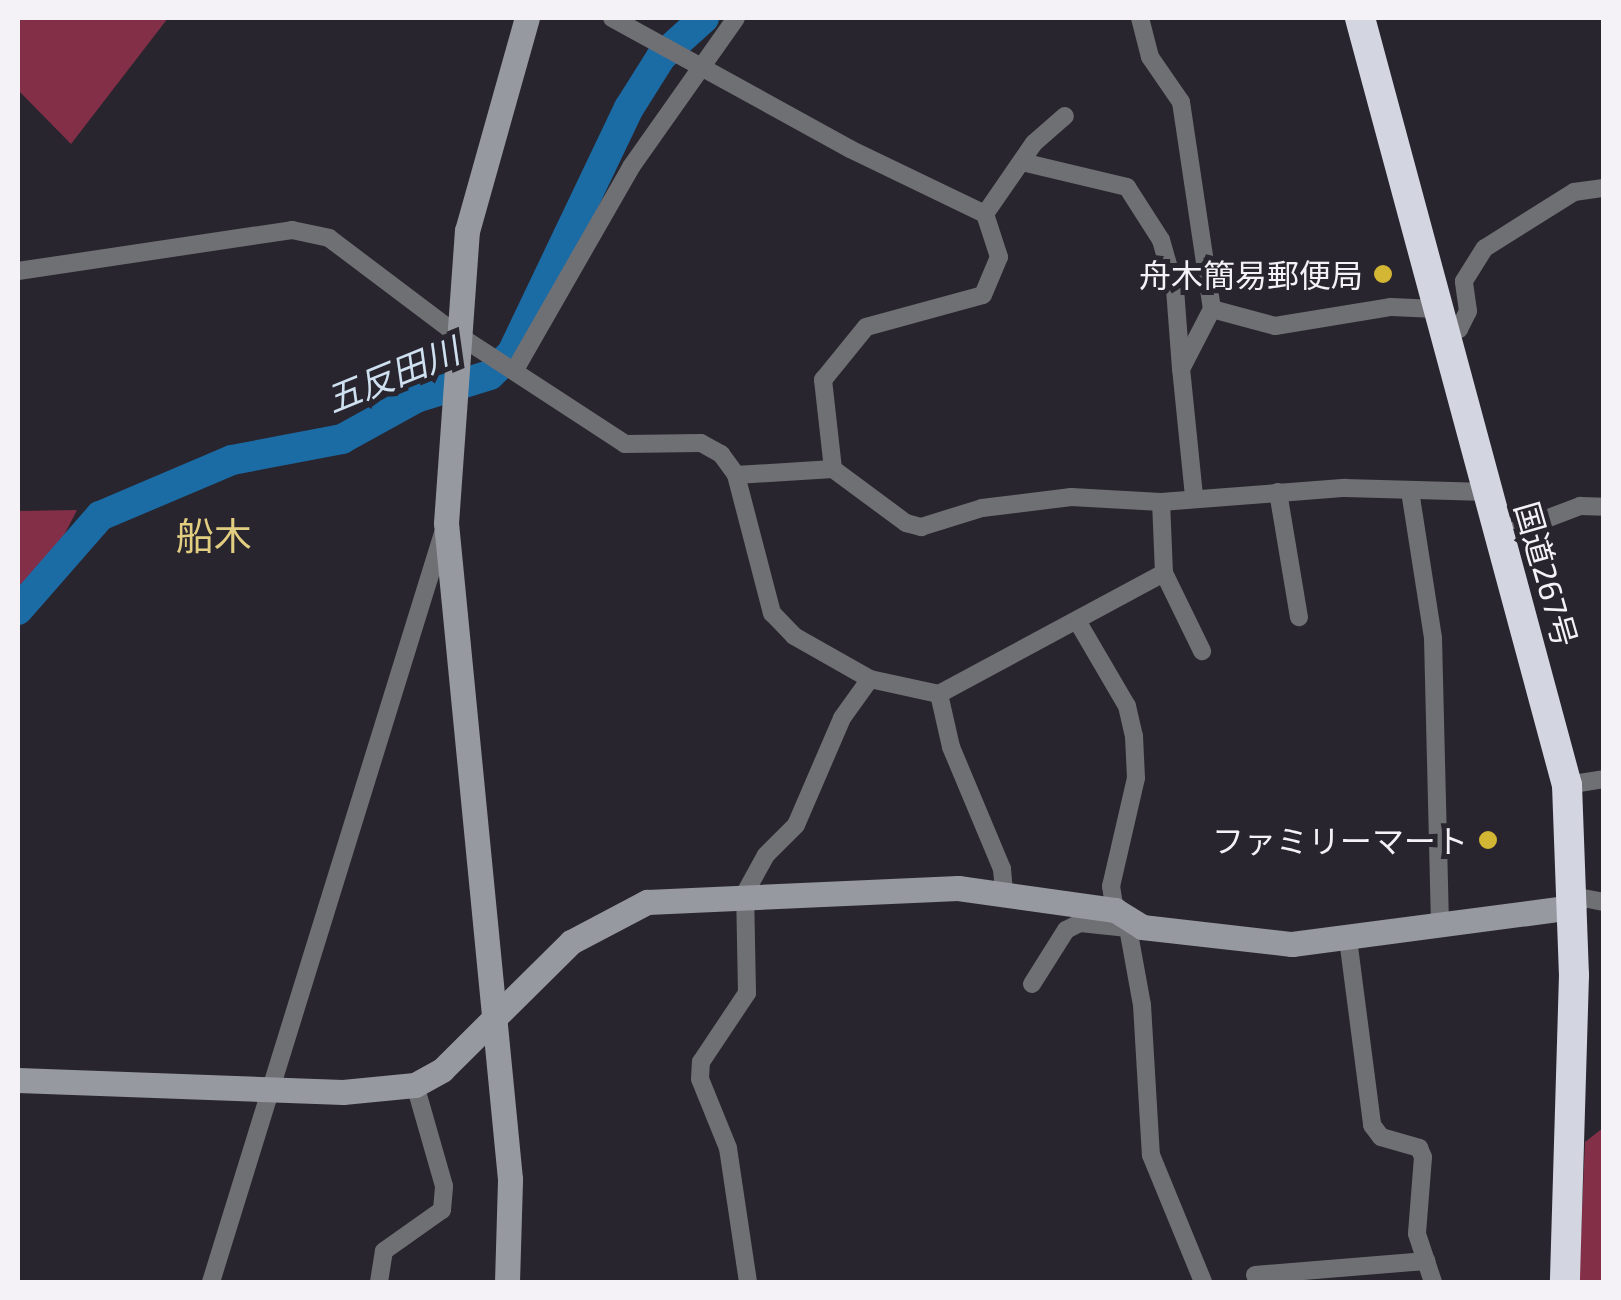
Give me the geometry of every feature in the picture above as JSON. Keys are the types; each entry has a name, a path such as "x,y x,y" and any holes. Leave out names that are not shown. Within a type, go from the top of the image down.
{"highway":[{"name":"国道267号","path":"1360,18 1567,785 1583,902 1565,1282"}],"street":[{"path":"508,1282 510,1179 446,523 455,333 467,231 526,18"},
{"path":"612,18 850,149 985,214 999,257 983,295 866,328 823,380 833,469"},
{"path":"516,368 631,167 736,18"},
{"path":"1140,18 1150,57 1180,102 1212,309 1181,369"},
{"path":"985,214 1046,128 1065,116"},
{"path":"1022,162 1126,187 1161,240 1176,289 1194,496"},
{"path":"1212,309 1275,326 1391,308 1459,329 1468,312 1464,281 1485,248 1574,192 1604,188"},
{"path":"18,271 292,230 329,238 455,333 516,368 626,444 701,443 721,454 736,475 772,613 794,636 870,679 938,694 1078,624 1164,574"},
{"path":"736,475 833,469 906,524 921,527 982,508 1070,498 1161,502 1194,496 1278,492 1487,492"},
{"path":"1410,491 1433,638 1440,926"},
{"path":"1278,492 1300,617"},
{"path":"1161,502 1164,574 1202,651"},
{"path":"1501,536 1580,506 1604,508"},
{"path":"211,1282 446,523"},
{"path":"1078,624 1127,706 1134,736 1136,778 1112,886 1142,1005 1151,1155 1203,1282"},
{"path":"748,1282 728,1148 700,1079 702,1062 746,992 745,893 766,855 796,825 842,718 870,679"},
{"path":"938,694 951,747 1002,869 1004,893"},
{"path":"1567,785 1604,779"},
{"path":"18,1080 343,1092 414,1085 442,1070 571,942 609,917 647,902 745,893 958,888 1004,893 1123,918 1142,927 1250,941 1348,939 1583,902"},
{"path":"1032,984 1066,930 1123,918"},
{"path":"1348,939 1372,1125 1382,1137 1419,1148 1423,1158 1417,1234 1433,1282"},
{"path":"379,1282 384,1251 442,1210 444,1186 414,1085"},
{"path":"1255,1275 1426,1261"}],"shaded area":[{"path":"18,18 168,18 71,144 18,90"},
{"path":"77,510 37,588 18,610 18,511"},
{"path":"1603,1128 1603,1282 1579,1282 1585,1142"}],"waterway":[{"name":"五反田川","path":"18,610 100,516 232,460 342,439 416,398 490,375 512,353 629,108 661,57 704,18"}],"place":[{"name":"舟木簡易郵便局","path":"1383,274"},
{"name":"ファミリーマート","path":"1488,840"}],"district":[{"name":"船木","path":"214,536"}]}
